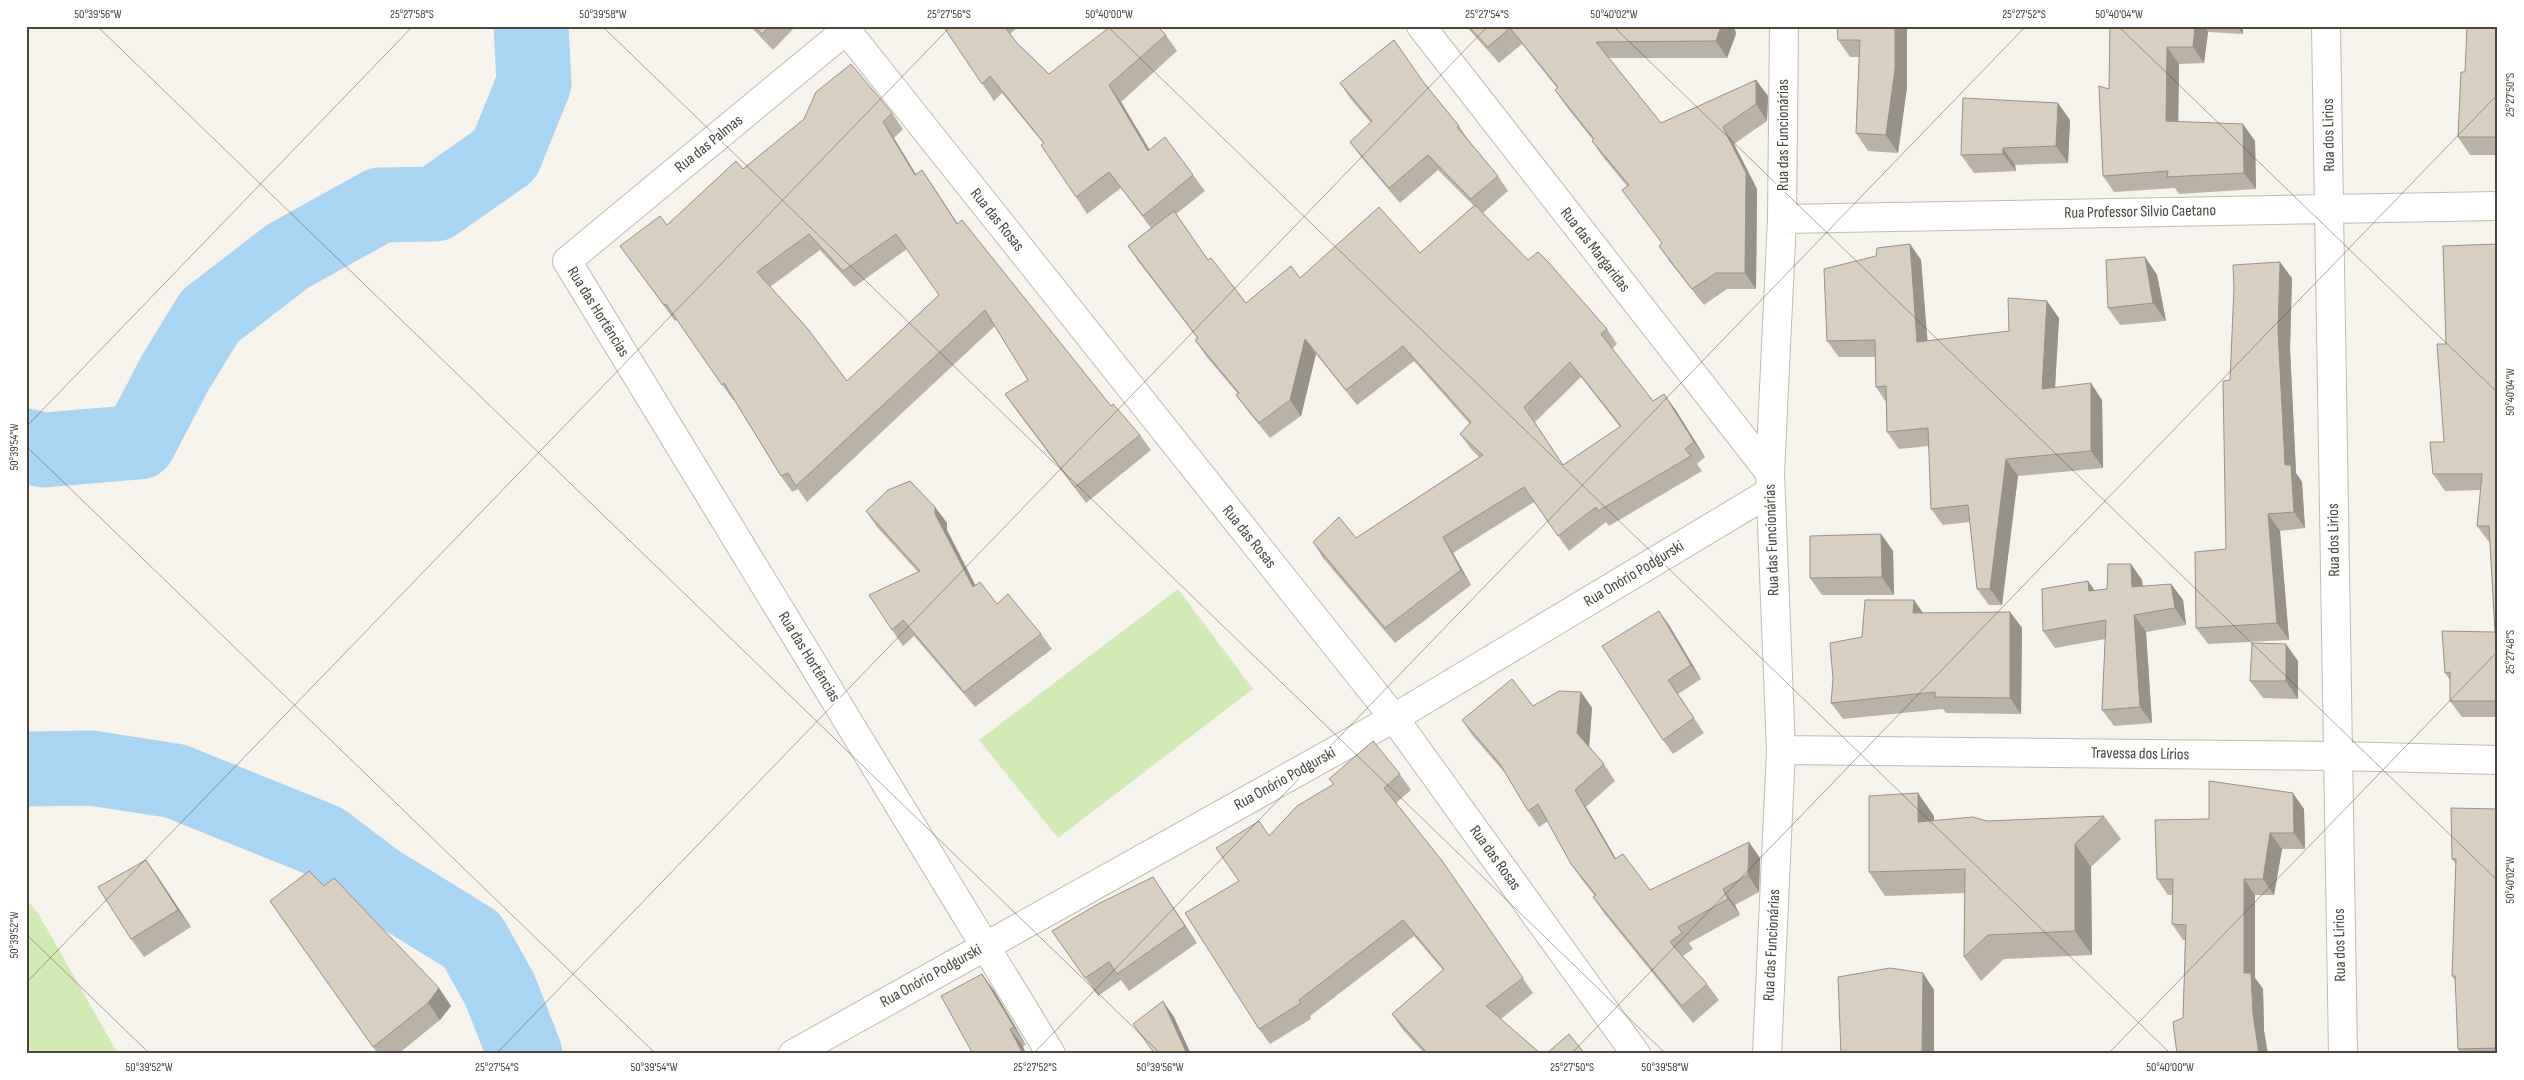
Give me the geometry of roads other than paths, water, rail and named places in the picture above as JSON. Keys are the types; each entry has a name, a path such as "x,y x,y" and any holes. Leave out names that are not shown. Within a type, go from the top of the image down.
{"street":[{"name":"Rua das Margaridas","path":"1421,26 1770,482"},
{"name":"Rua das Funcionárias","path":"1767,1054 1781,750 1770,482 1782,219 1784,26"},
{"name":"Rua dos Lirios","path":"2326,26 2330,208 2336,756 2343,1054"},
{"name":"Rua das Palmas","path":"567,261 849,29"},
{"name":"Rua das Rosas","path":"849,29 1394,718 1636,1054"},
{"name":"Rua Professor Silvio Caetano","path":"1782,219 2498,206"},
{"name":"Rua das Hortências","path":"567,261 1051,1054"},
{"name":"Rua Onório Podgurski","path":"793,1054 1394,718 1770,482"},
{"name":"Travessa dos Lírios","path":"1781,750 2336,756 2498,760"}],"waterway":[{"path":"26,446 44,450 139,442 175,373 210,316 288,256 380,205 435,204 505,155 534,83 531,26"},
{"path":"26,769 91,768 175,781 324,841 378,882 472,940 500,990 525,1054"}]}
